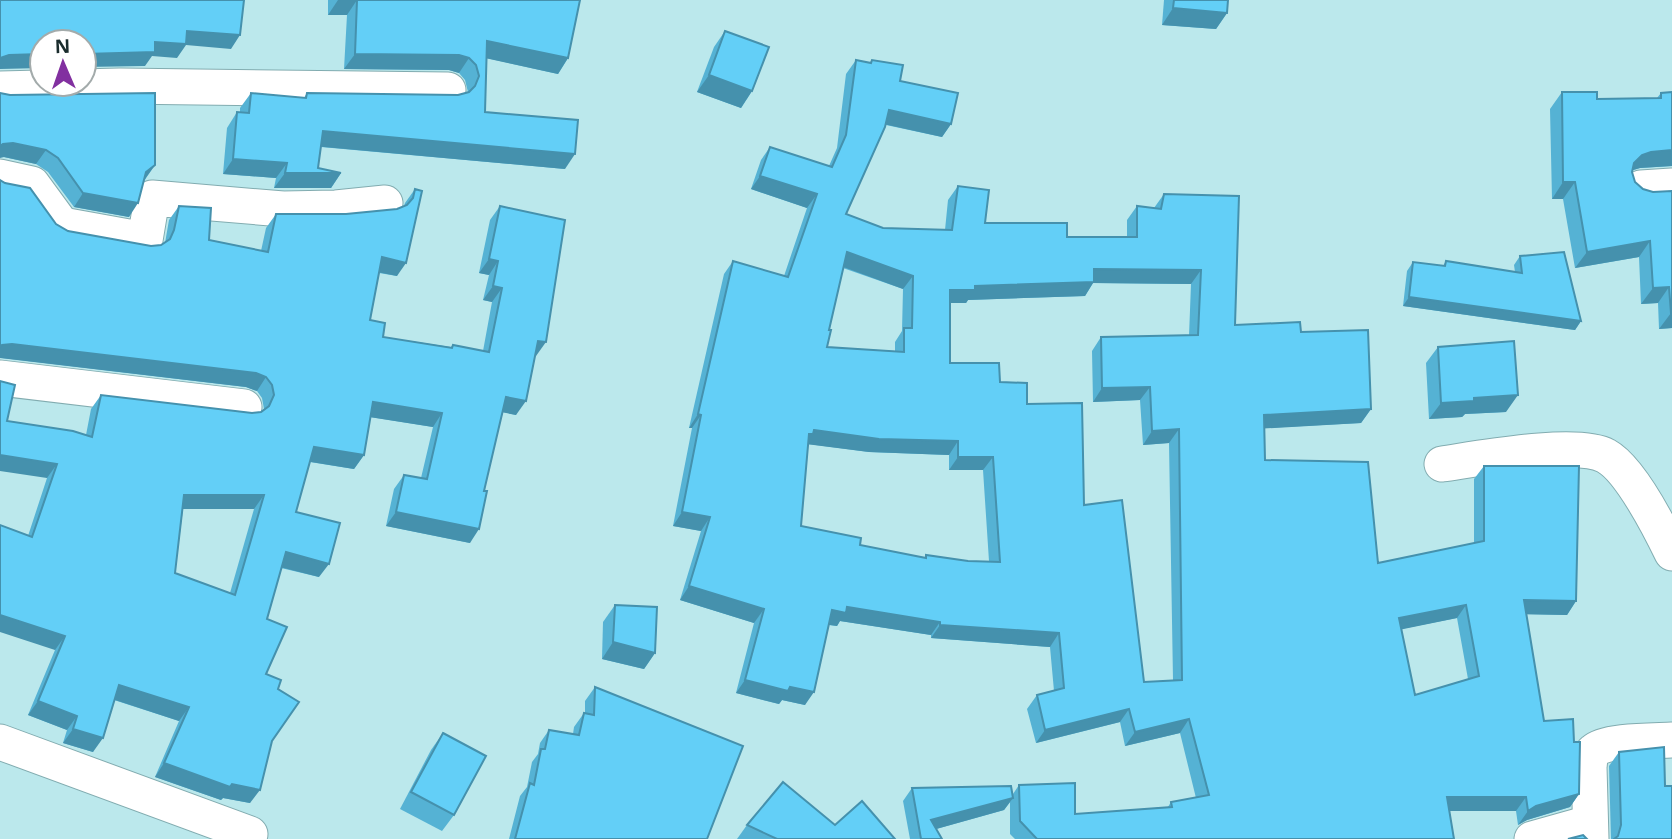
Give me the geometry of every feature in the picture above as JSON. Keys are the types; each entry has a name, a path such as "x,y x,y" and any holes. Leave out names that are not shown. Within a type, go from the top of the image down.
{"street":[{"path":"0,89 120,86 449,90"},
{"path":"0,177 32,184 62,225 145,240 152,198 283,209 336,208 385,203"},
{"path":"0,377 244,407"},
{"path":"1442,464 1536,451 1604,454 1616,463 1655,517 1672,552"},
{"path":"1532,839 1590,831 1589,767 1590,755 1595,749 1607,745 1672,740"},
{"path":"0,742 250,834"}],"building":[{"path":"0,0 244,0 240,35 187,31 186,44 155,42 155,52 98,54 98,28 28,28 28,54 0,58"},
{"path":"357,0 580,0 568,58 487,41 485,112 578,120 575,154 323,131 318,168 341,173 285,173 287,163 233,159 237,112 249,113 251,93 306,98 307,93 458,95 469,92 475,86 479,76 476,65 469,58 459,55 355,54"},
{"path":"1174,0 1228,0 1227,13 1173,8"},
{"path":"725,31 769,47 752,91 709,75"},
{"path":"856,60 903,65 900,81 958,93 951,124 889,110 885,127 846,214 883,228 952,230 958,186 989,190 985,223 1067,223 1067,237 1137,237 1137,206 1161,209 1164,194 1239,196 1235,325 1300,322 1301,332 1368,330 1371,409 1264,415 1265,460 1368,462 1378,563 1484,541 1484,466 1579,466 1576,601 1524,600 1544,721 1573,719 1574,742 1580,742 1579,794 1536,806 1528,811 1526,797 1447,797 1454,839 1037,839 1020,821 1019,785 1075,783 1075,814 1172,807 1171,802 1209,795 1189,719 1135,732 1129,709 1045,730 1037,695 1064,688 1059,633 940,625 940,622 847,607 846,613 832,610 814,692 790,687 788,691 745,680 764,609 689,586 710,517 682,512 701,415 698,414 733,261 788,277 817,194 760,176 770,147 832,167 846,135","holes":["847,252 913,276 912,328 904,328 904,352 827,347","1094,269 1201,270 1198,335 1101,337 1102,388 1150,387 1152,431 1179,429 1182,680 1144,682 1122,500 1084,505 1082,403 1027,404 1027,383 1000,382 999,363 950,363 950,290 975,290 975,286 1094,282","814,430 879,439 958,441 958,457 993,457 1000,562 926,555 926,558 860,545 861,538 801,526 809,434 813,434","1466,605 1479,676 1415,695 1399,618"]},
{"path":"1562,92 1597,92 1597,99 1661,98 1661,93 1672,92 1672,150 1642,155 1634,163 1632,172 1635,182 1643,189 1653,192 1672,191 1672,313 1669,287 1653,288 1650,241 1587,252 1575,182 1563,182"},
{"path":"0,93 28,95 28,98 98,98 98,94 155,93 155,165 146,172 138,203 83,193 58,158 46,150 13,143 0,146"},
{"path":"0,180 30,188 56,224 68,231 151,246 161,245 170,239 179,206 211,208 209,240 268,252 276,214 346,214 397,209 407,205 413,198 415,189 422,191 406,263 382,257 370,320 385,323 383,337 489,352 502,288 493,286 498,261 489,259 500,206 565,220 546,342 538,341 526,401 506,397 484,491 487,491 479,529 396,512 404,475 427,479 442,413 373,402 364,455 314,447 296,512 340,523 329,564 286,552 267,619 287,627 266,674 281,680 278,689 299,702 272,741 260,790 232,784 230,787 164,763 189,707 119,685 103,738 73,729 77,716 38,701 65,636 0,615 0,525 32,537 57,464 0,455 0,381 15,385 7,421 73,431 92,437 101,395 252,413 261,412 269,406 274,395 272,385 266,377 256,373 12,344 0,347","holes":["184,495 264,495 235,595 175,573"]},
{"path":"1564,252 1581,321 1409,297 1413,262 1445,266 1446,261 1522,273 1520,256"},
{"path":"1514,341 1518,395 1441,403 1438,347"},
{"path":"615,605 657,607 655,653 613,642"},
{"path":"595,687 743,746 707,839 515,839 530,783 534,785 541,749 545,749 549,730 579,735 584,713 594,715"},
{"path":"443,733 486,756 454,815 411,792"},
{"path":"1664,747 1665,786 1672,786 1672,839 1614,839 1618,836 1621,825 1619,752"},
{"path":"783,782 835,825 862,801 895,839 777,839 747,825"},
{"path":"1011,786 1013,798 931,820 942,839 921,839 912,788"},
{"path":"1583,835 1587,839 1568,839"}]}
